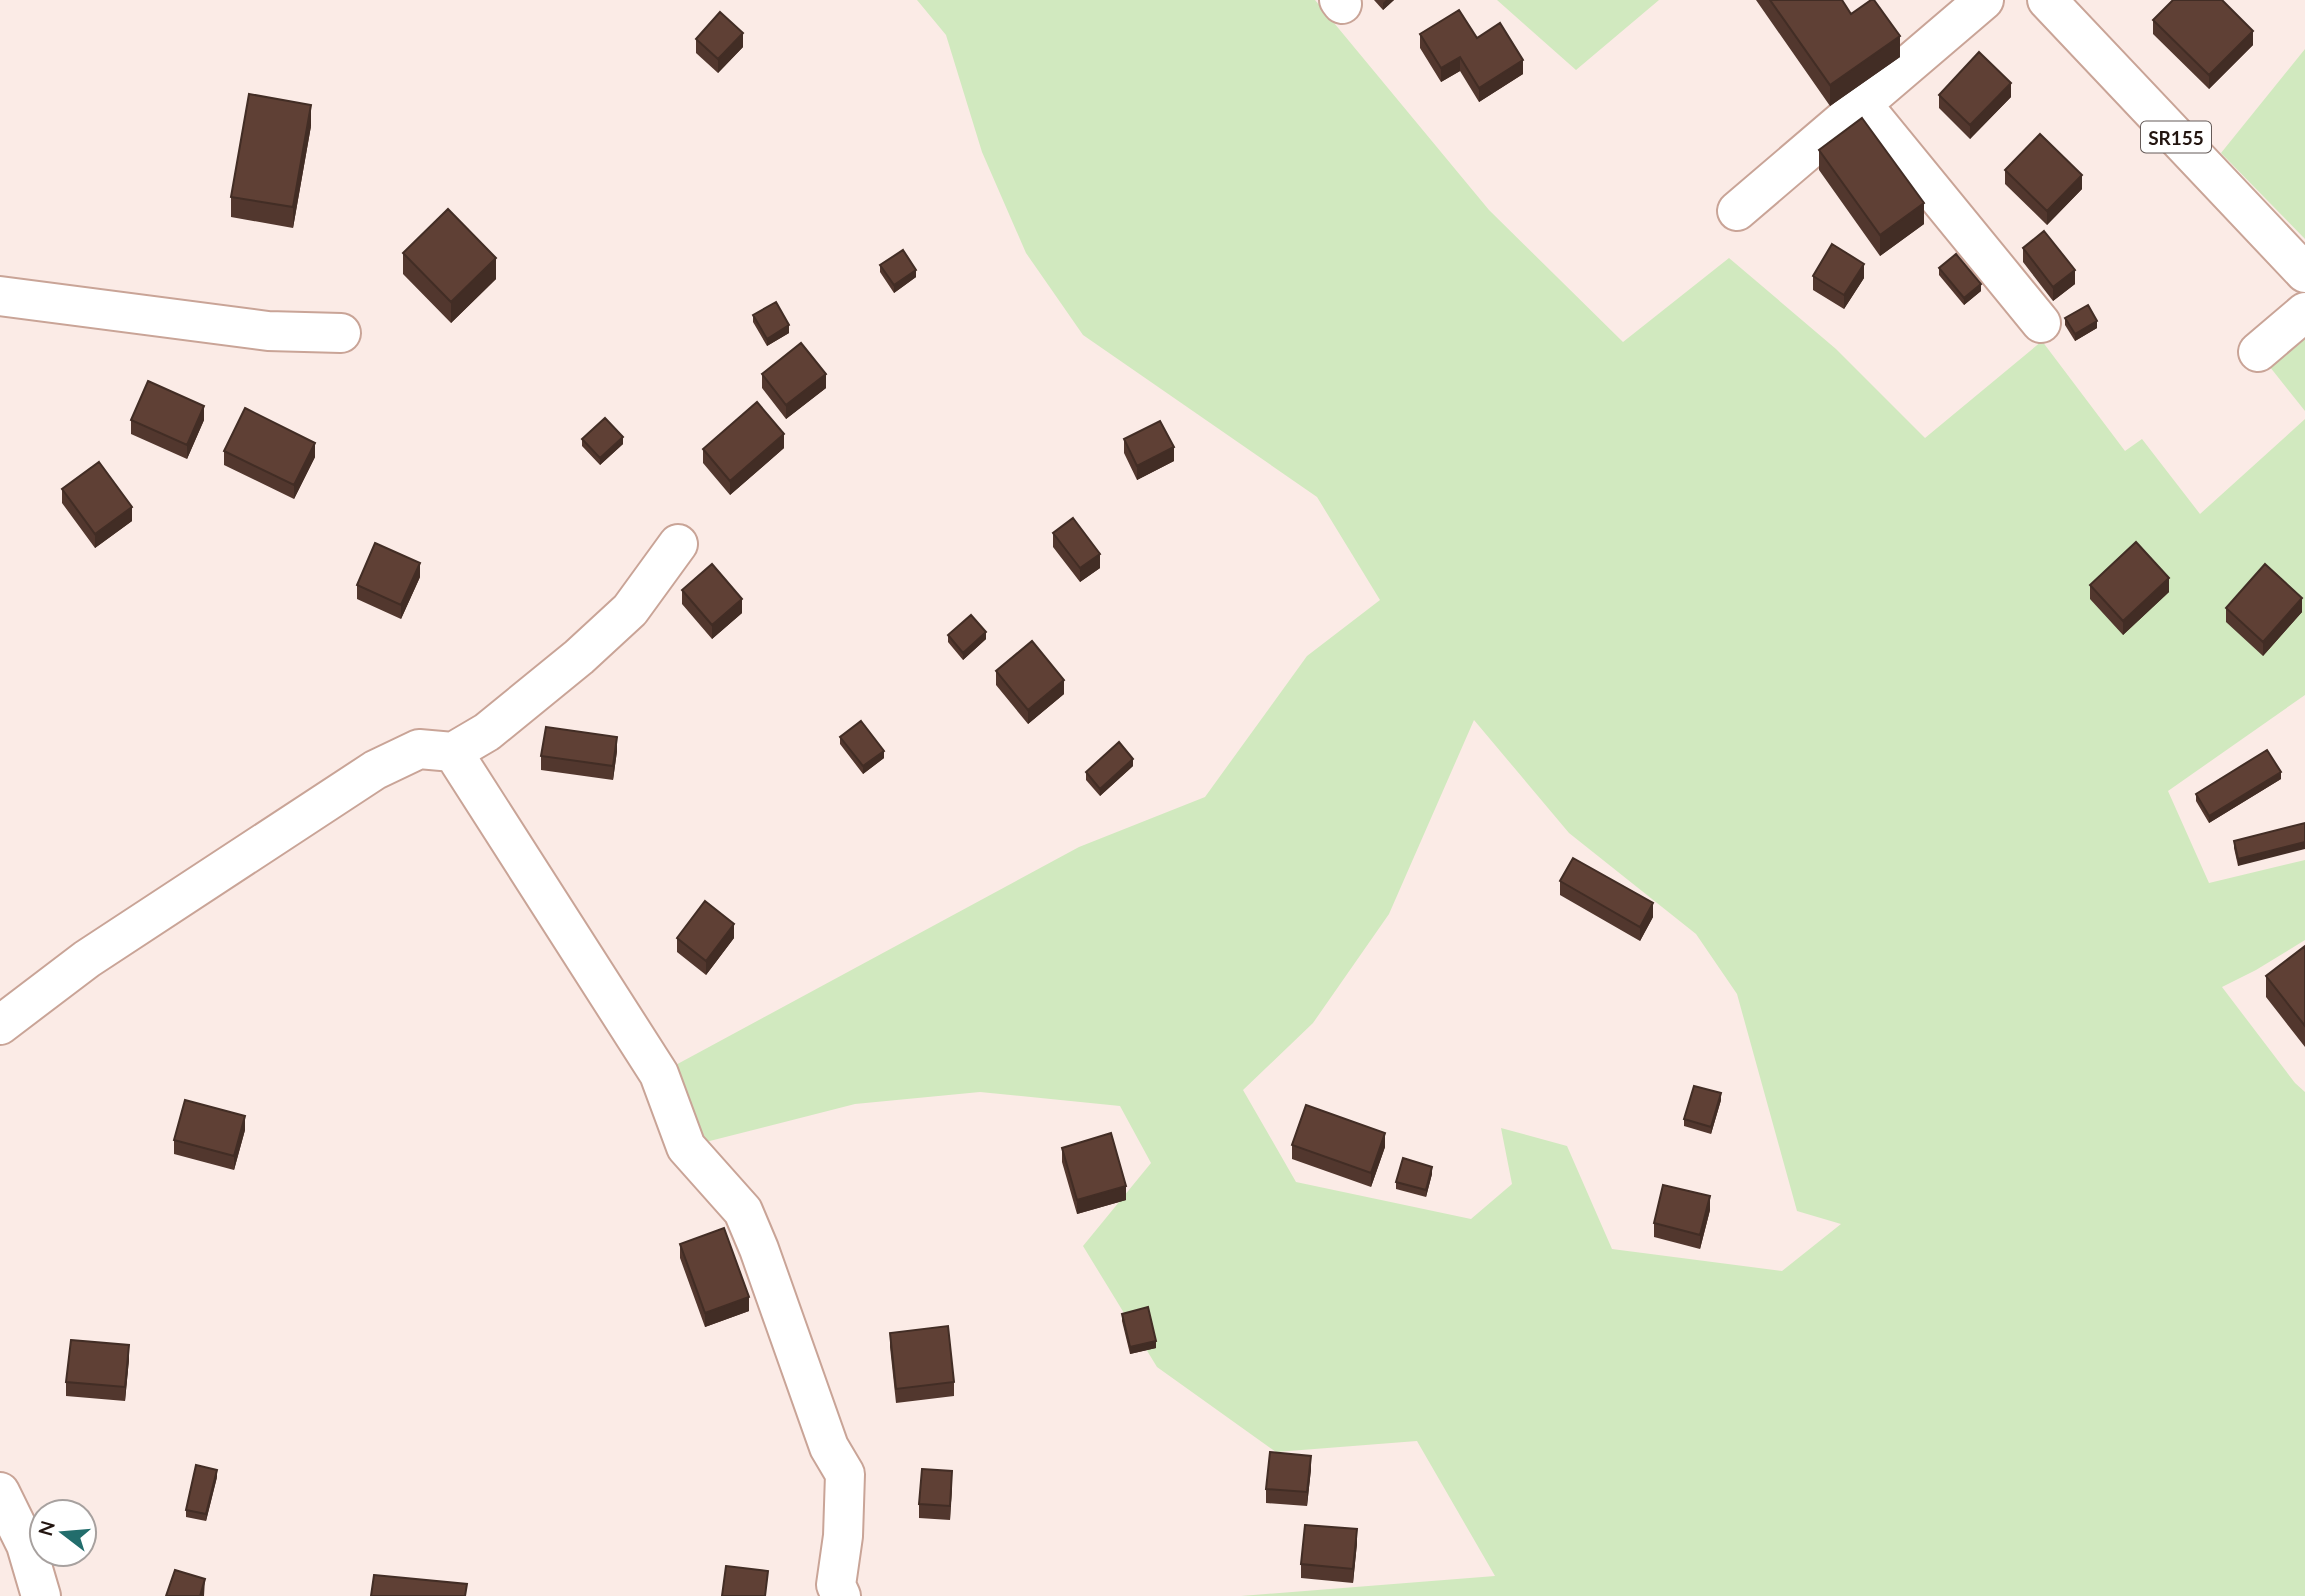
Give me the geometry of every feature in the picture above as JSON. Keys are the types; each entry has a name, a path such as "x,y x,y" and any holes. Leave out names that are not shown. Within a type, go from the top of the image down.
{"street":[{"name":"SR155","path":"2047,0 2305,274"},
{"path":"1737,211 1862,104 1976,1"},
{"path":"1862,104 2041,323"},
{"path":"0,296 268,331 341,333"},
{"path":"2258,352 2305,312"},
{"path":"0,1025 87,958 375,770 419,749 453,752 487,732 579,657 630,610 678,544"},
{"path":"453,752 659,1074 686,1147 743,1211 829,1447 845,1474 843,1536 836,1585 841,1596"},
{"path":"0,1492 26,1545 41,1596"}],"green space":[{"path":"917,0 1315,0 1489,210 1623,342 1729,258 1836,349 1925,438 2042,341 2125,451 2142,439 2200,514 2305,419 2305,695 2168,791 2209,883 2305,860 2305,940 2222,987 2295,1083 2305,1092 2305,1596 1241,1596 1495,1576 1417,1441 1276,1452 1157,1367 1083,1246 1151,1163 1120,1106 980,1092 855,1104 686,1147 659,1074 1079,847 1205,797 1307,656 1380,600 1317,497 1083,335 1026,253 982,152 946,35","holes":["1474,720 1569,833 1696,934 1737,994 1797,1211 1841,1224 1782,1271 1612,1249 1567,1146 1501,1128 1512,1184 1471,1219 1296,1182 1243,1090 1313,1023 1389,914"]},
{"path":"1497,0 1659,0 1576,70"},
{"path":"2305,49 2305,239 2221,153"},
{"path":"2305,327 2305,411 2266,362"}],"building":[{"path":"1770,0 1842,0 1851,14 1874,0 1900,36 1830,85"},
{"path":"2173,0 2222,0 2253,31 2209,75 2153,20"},
{"path":"1459,10 1477,38 1500,23 1523,60 1479,88 1460,57 1441,68 1420,34"},
{"path":"720,12 743,33 718,59 696,39"},
{"path":"1979,52 2011,83 1970,125 1939,95"},
{"path":"249,94 311,105 293,207 231,197"},
{"path":"1862,118 1924,203 1880,235 1819,150"},
{"path":"2040,134 2082,175 2047,211 2005,170"},
{"path":"448,209 496,258 451,302 403,253"},
{"path":"2044,231 2075,270 2053,287 2023,248"},
{"path":"1832,244 1864,264 1844,295 1813,276"},
{"path":"903,250 916,270 894,285 880,265"},
{"path":"1956,254 1981,284 1964,298 1939,268"},
{"path":"776,302 789,325 767,339 753,315"},
{"path":"2088,305 2097,321 2075,334 2065,318"},
{"path":"801,343 826,374 786,405 762,374"},
{"path":"148,381 204,406 187,445 131,420"},
{"path":"757,402 784,434 730,481 703,449"},
{"path":"245,408 315,443 294,485 224,451"},
{"path":"605,418 623,437 600,458 582,439"},
{"path":"1160,421 1174,447 1137,466 1124,439"},
{"path":"99,462 132,507 95,534 62,489"},
{"path":"1073,518 1100,554 1080,568 1053,533"},
{"path":"2136,542 2169,578 2123,621 2090,585"},
{"path":"375,543 420,563 401,605 357,585"},
{"path":"712,564 742,599 712,625 682,590"},
{"path":"2265,564 2302,598 2263,642 2226,608"},
{"path":"971,615 986,632 963,653 948,635"},
{"path":"1032,641 1064,680 1028,710 996,671"},
{"path":"861,721 884,751 863,766 840,737"},
{"path":"546,727 617,737 613,766 541,756"},
{"path":"1119,742 1133,759 1100,789 1086,772"},
{"path":"2267,750 2281,772 2209,816 2196,794"},
{"path":"2305,823 2305,842 2238,859 2234,841"},
{"path":"1573,858 1653,903 1640,927 1560,881"},
{"path":"705,901 734,924 706,961 677,938"},
{"path":"2305,946 2305,1026 2266,976"},
{"path":"1694,1086 1721,1093 1711,1127 1684,1119"},
{"path":"185,1100 245,1116 234,1156 174,1140"},
{"path":"1306,1105 1385,1133 1371,1173 1292,1145"},
{"path":"1111,1133 1126,1186 1077,1200 1062,1148"},
{"path":"1403,1158 1432,1167 1426,1190 1396,1182"},
{"path":"1663,1185 1710,1196 1700,1235 1654,1223"},
{"path":"724,1228 749,1297 705,1313 680,1244"},
{"path":"1148,1307 1156,1341 1130,1347 1122,1314"},
{"path":"948,1326 954,1382 896,1389 890,1333"},
{"path":"71,1340 129,1345 125,1387 66,1382"},
{"path":"1270,1452 1311,1456 1307,1492 1266,1489"},
{"path":"196,1465 217,1470 206,1514 186,1510"},
{"path":"922,1469 952,1471 950,1506 919,1504"},
{"path":"1305,1525 1357,1529 1353,1569 1301,1564"},
{"path":"726,1566 768,1571 765,1596 722,1596"},
{"path":"175,1570 205,1579 200,1596 166,1596"},
{"path":"374,1575 467,1584 465,1596 371,1596"}]}
